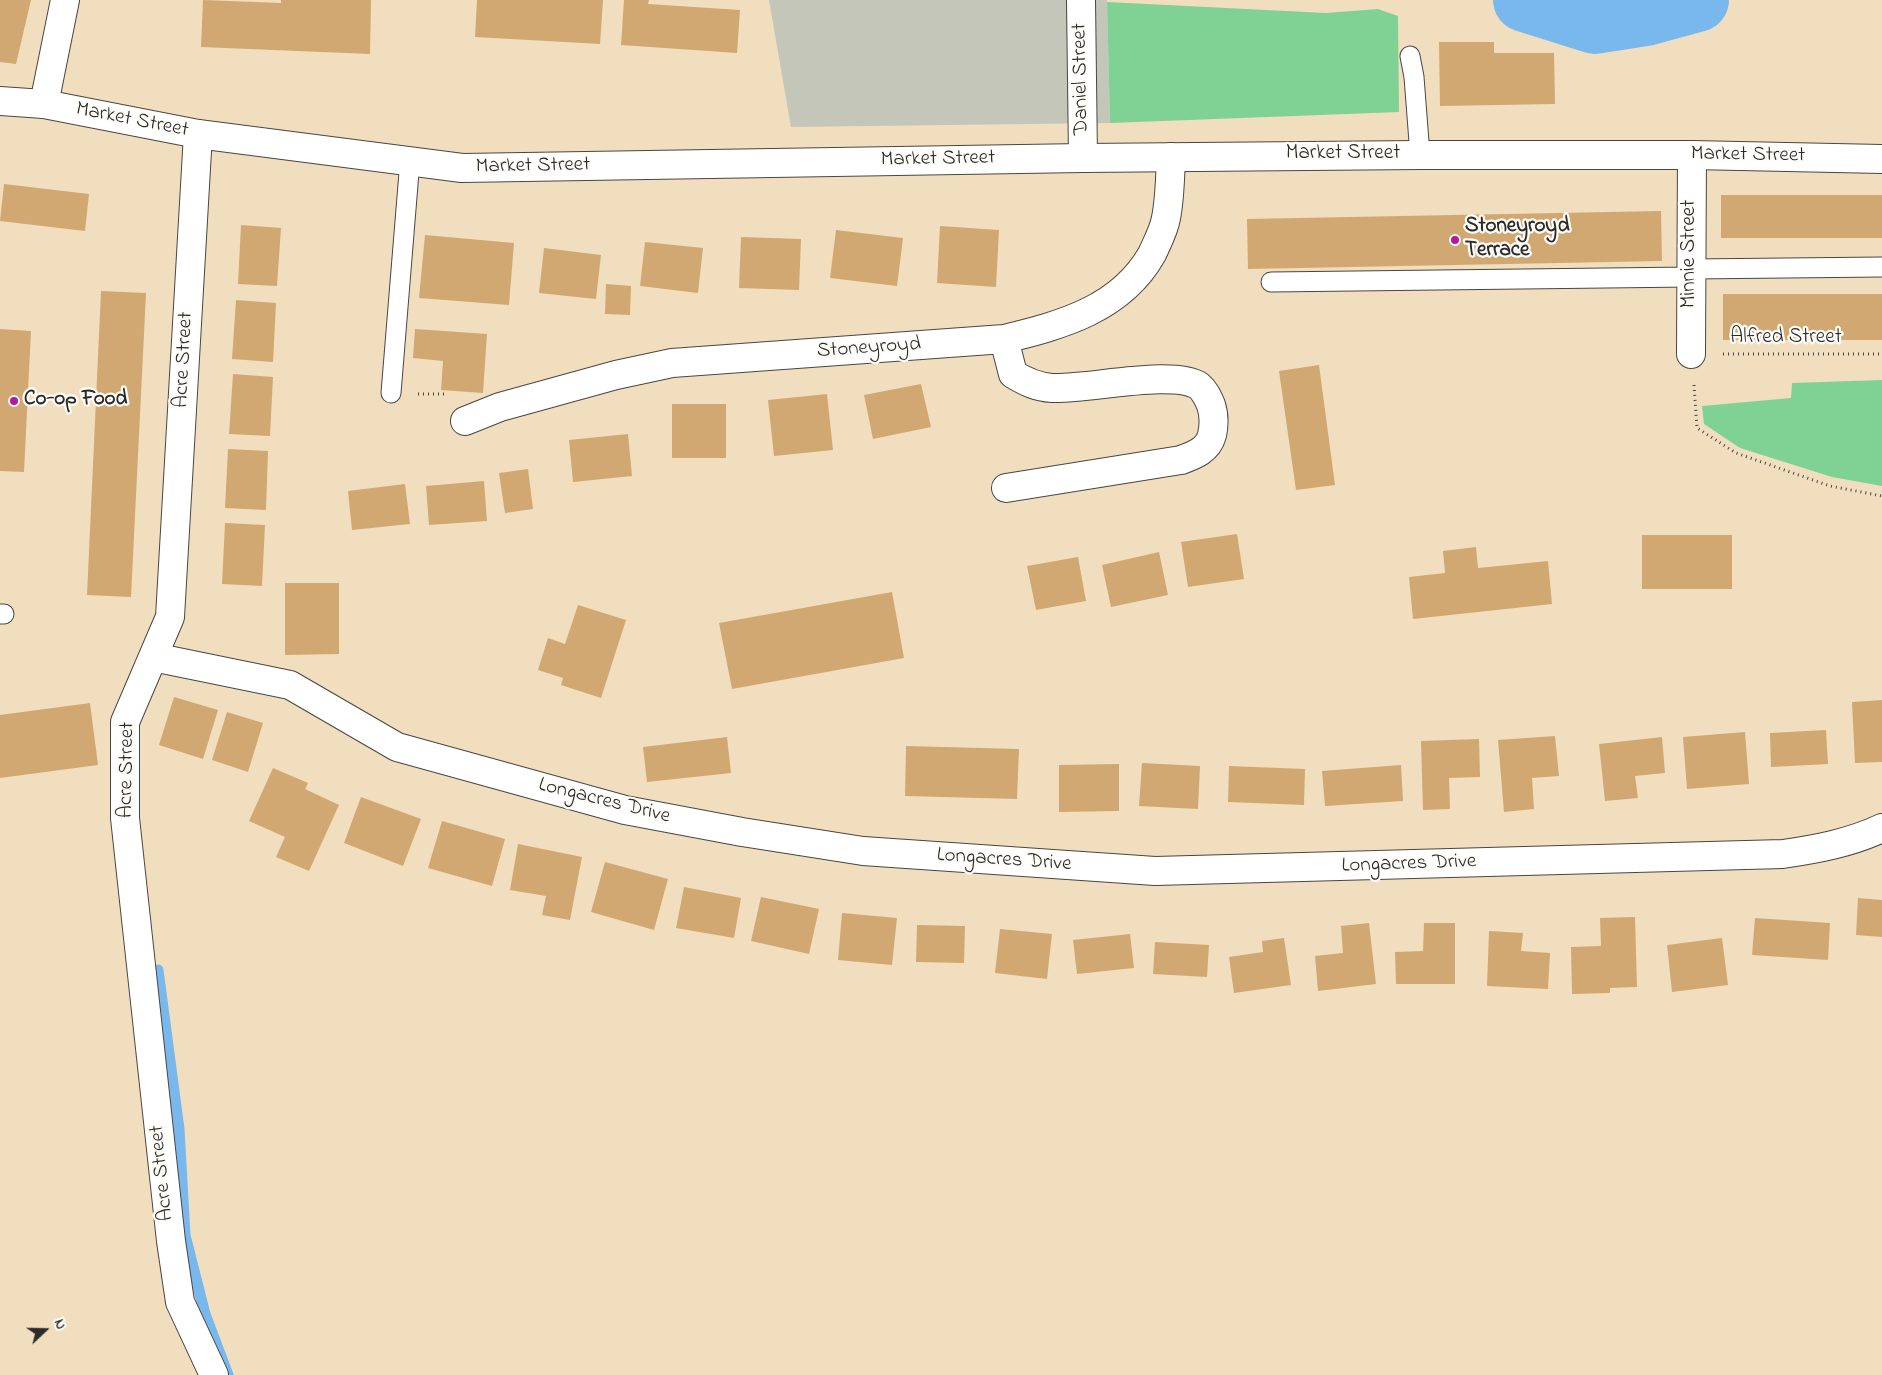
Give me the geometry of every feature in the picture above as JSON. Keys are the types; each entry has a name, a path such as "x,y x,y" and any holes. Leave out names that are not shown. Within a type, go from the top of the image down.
{"street":[{"path":"44,104 65,0"},
{"name":"Daniel Street","path":"1081,0 1083,158"},
{"name":"Market Street","path":"0,102 44,104 198,134 462,168 1083,158 1420,155 1692,155 1882,159"},
{"name":"Acre Street","path":"198,134 170,618 125,722 125,818 172,1250 180,1302 214,1375"},
{"name":"Minnie Street","path":"1691,354 1692,155"},
{"name":"Stoneyroyd","path":"465,421 500,407 616,375 672,363 1004,339 1050,328 1100,306 1122,291 1143,270 1156,246 1166,219 1171,157"},
{"path":"1004,339 1014,374 1030,384 1052,388 1169,379 1199,386 1207,395 1213,410 1214,428 1210,443 1197,454 1181,460 1006,488"},
{"name":"Longacres Drive","path":"153,657 290,686 397,747 625,810 742,832 863,851 1155,871 1274,869 1783,854 1823,849 1867,835 1882,828"}],"lane":[{"path":"1410,56 1414,77 1420,155"},
{"path":"391,393 410,160"},
{"path":"1272,282 1882,267"}],"path":[{"name":"Alfred Street","path":"1691,354 1882,354"},
{"path":"1691,354 1697,428 1736,453 1830,486 1882,496"}],"shaded area":[{"path":"769,0 1107,0 1110,123 791,127"}],"green space":[{"path":"1107,2 1326,13 1378,9 1398,16 1399,112 1110,123"},
{"path":"1882,380 1882,486 1832,477 1740,448 1704,424 1702,406 1791,398 1792,383"}],"building":[{"path":"0,0 31,0 16,64 0,62"},
{"path":"203,0 281,3 281,0 371,0 370,54 201,47"},
{"path":"477,0 603,0 600,44 475,37"},
{"path":"624,0 649,0 648,4 740,10 737,53 621,45"},
{"path":"1439,42 1494,42 1494,53 1554,53 1555,104 1440,106"},
{"path":"4,184 89,194 85,231 0,221"},
{"path":"1721,195 1882,195 1882,238 1721,238"},
{"name":"Stoneyroyd Terrace","path":"1661,211 1662,261 1248,269 1247,219"},
{"path":"241,225 281,228 277,286 238,284"},
{"path":"940,226 999,230 996,287 937,283"},
{"path":"836,230 903,238 897,286 830,278"},
{"path":"425,235 514,243 509,305 419,298"},
{"path":"741,237 801,239 799,290 739,288"},
{"path":"645,242 703,248 698,293 640,286"},
{"path":"544,248 601,255 596,299 539,293"},
{"path":"606,284 631,286 630,315 605,314"},
{"path":"101,291 146,293 131,597 87,595"},
{"path":"1723,294 1882,294 1882,340 1723,340"},
{"path":"236,300 276,303 273,362 232,359"},
{"name":"Co-op Food","path":"0,329 31,331 24,472 0,471"},
{"path":"415,329 487,334 483,393 441,390 443,361 413,358"},
{"path":"1319,365 1335,485 1296,490 1279,371"},
{"path":"233,374 273,377 270,436 229,434"},
{"path":"921,384 931,427 873,439 864,395"},
{"path":"827,394 833,450 774,456 768,400"},
{"path":"672,404 726,404 726,458 672,458"},
{"path":"628,434 632,476 573,482 569,440"},
{"path":"228,449 268,451 266,510 225,508"},
{"path":"528,469 533,509 505,513 499,473"},
{"path":"484,481 487,521 429,525 426,486"},
{"path":"405,484 410,524 352,530 348,491"},
{"path":"225,523 265,525 262,586 222,584"},
{"path":"1237,534 1244,579 1188,587 1181,542"},
{"path":"1642,535 1732,535 1732,589 1642,589"},
{"path":"1476,547 1478,568 1548,561 1552,604 1413,619 1409,577 1445,573 1443,551"},
{"path":"1159,552 1168,595 1111,607 1102,565"},
{"path":"1078,557 1086,601 1036,610 1027,566"},
{"path":"285,583 339,583 339,654 285,655"},
{"path":"892,592 904,658 732,689 719,623"},
{"path":"578,605 626,620 601,698 561,685 563,678 538,670 548,638 565,644"},
{"path":"174,697 218,710 203,759 159,745"},
{"path":"1882,700 1882,762 1855,763 1852,702"},
{"path":"90,703 98,765 0,778 0,715"},
{"path":"227,712 263,723 248,772 212,760"},
{"path":"1826,730 1828,764 1771,767 1770,733"},
{"path":"1745,732 1749,784 1687,789 1683,737"},
{"path":"1555,736 1559,776 1532,778 1534,809 1504,812 1498,740"},
{"path":"727,737 731,773 647,782 643,747"},
{"path":"1662,737 1665,773 1635,776 1638,798 1605,801 1599,744"},
{"path":"1479,739 1480,777 1449,778 1450,809 1423,810 1421,741"},
{"path":"906,746 1019,749 1017,799 905,796"},
{"path":"1142,763 1200,766 1198,809 1139,806"},
{"path":"1119,764 1119,811 1059,812 1059,765"},
{"path":"1401,765 1403,801 1325,806 1322,771"},
{"path":"1229,766 1305,769 1304,805 1228,802"},
{"path":"273,768 308,783 305,789 339,805 309,871 276,857 285,837 249,821"},
{"path":"361,797 421,819 403,866 344,843"},
{"path":"442,821 505,839 492,886 428,868"},
{"path":"518,844 582,857 570,920 542,915 546,896 510,890"},
{"path":"605,862 668,879 654,930 591,912"},
{"path":"684,887 741,898 734,938 676,928"},
{"path":"761,897 819,909 809,954 751,941"},
{"path":"1858,898 1882,900 1882,937 1856,935"},
{"path":"842,913 897,918 892,965 838,960"},
{"path":"1635,917 1637,987 1610,988 1610,993 1572,994 1571,947 1601,946 1600,918"},
{"path":"1755,918 1830,923 1828,960 1752,955"},
{"path":"1369,923 1376,984 1318,991 1315,956 1343,953 1341,926"},
{"path":"1424,923 1455,923 1455,984 1396,984 1395,952 1423,951"},
{"path":"917,925 965,926 964,963 916,962"},
{"path":"1000,929 1052,934 1047,979 995,973"},
{"path":"1489,931 1523,933 1521,951 1550,953 1548,989 1487,986"},
{"path":"1130,934 1134,968 1077,974 1073,940"},
{"path":"1284,938 1291,985 1234,993 1229,957 1263,952 1262,941"},
{"path":"1722,938 1728,985 1672,992 1667,945"},
{"path":"1155,942 1209,945 1207,977 1153,974"}],"waterway":[{"path":"1525,0 1595,22 1646,14 1697,0"},
{"path":"158,970 179,1129 185,1235 205,1314 228,1375"}],"place":[{"name":"Stoneyroyd Terrace","path":"1455,240"},
{"name":"Co-op Food","path":"14,401"}]}
